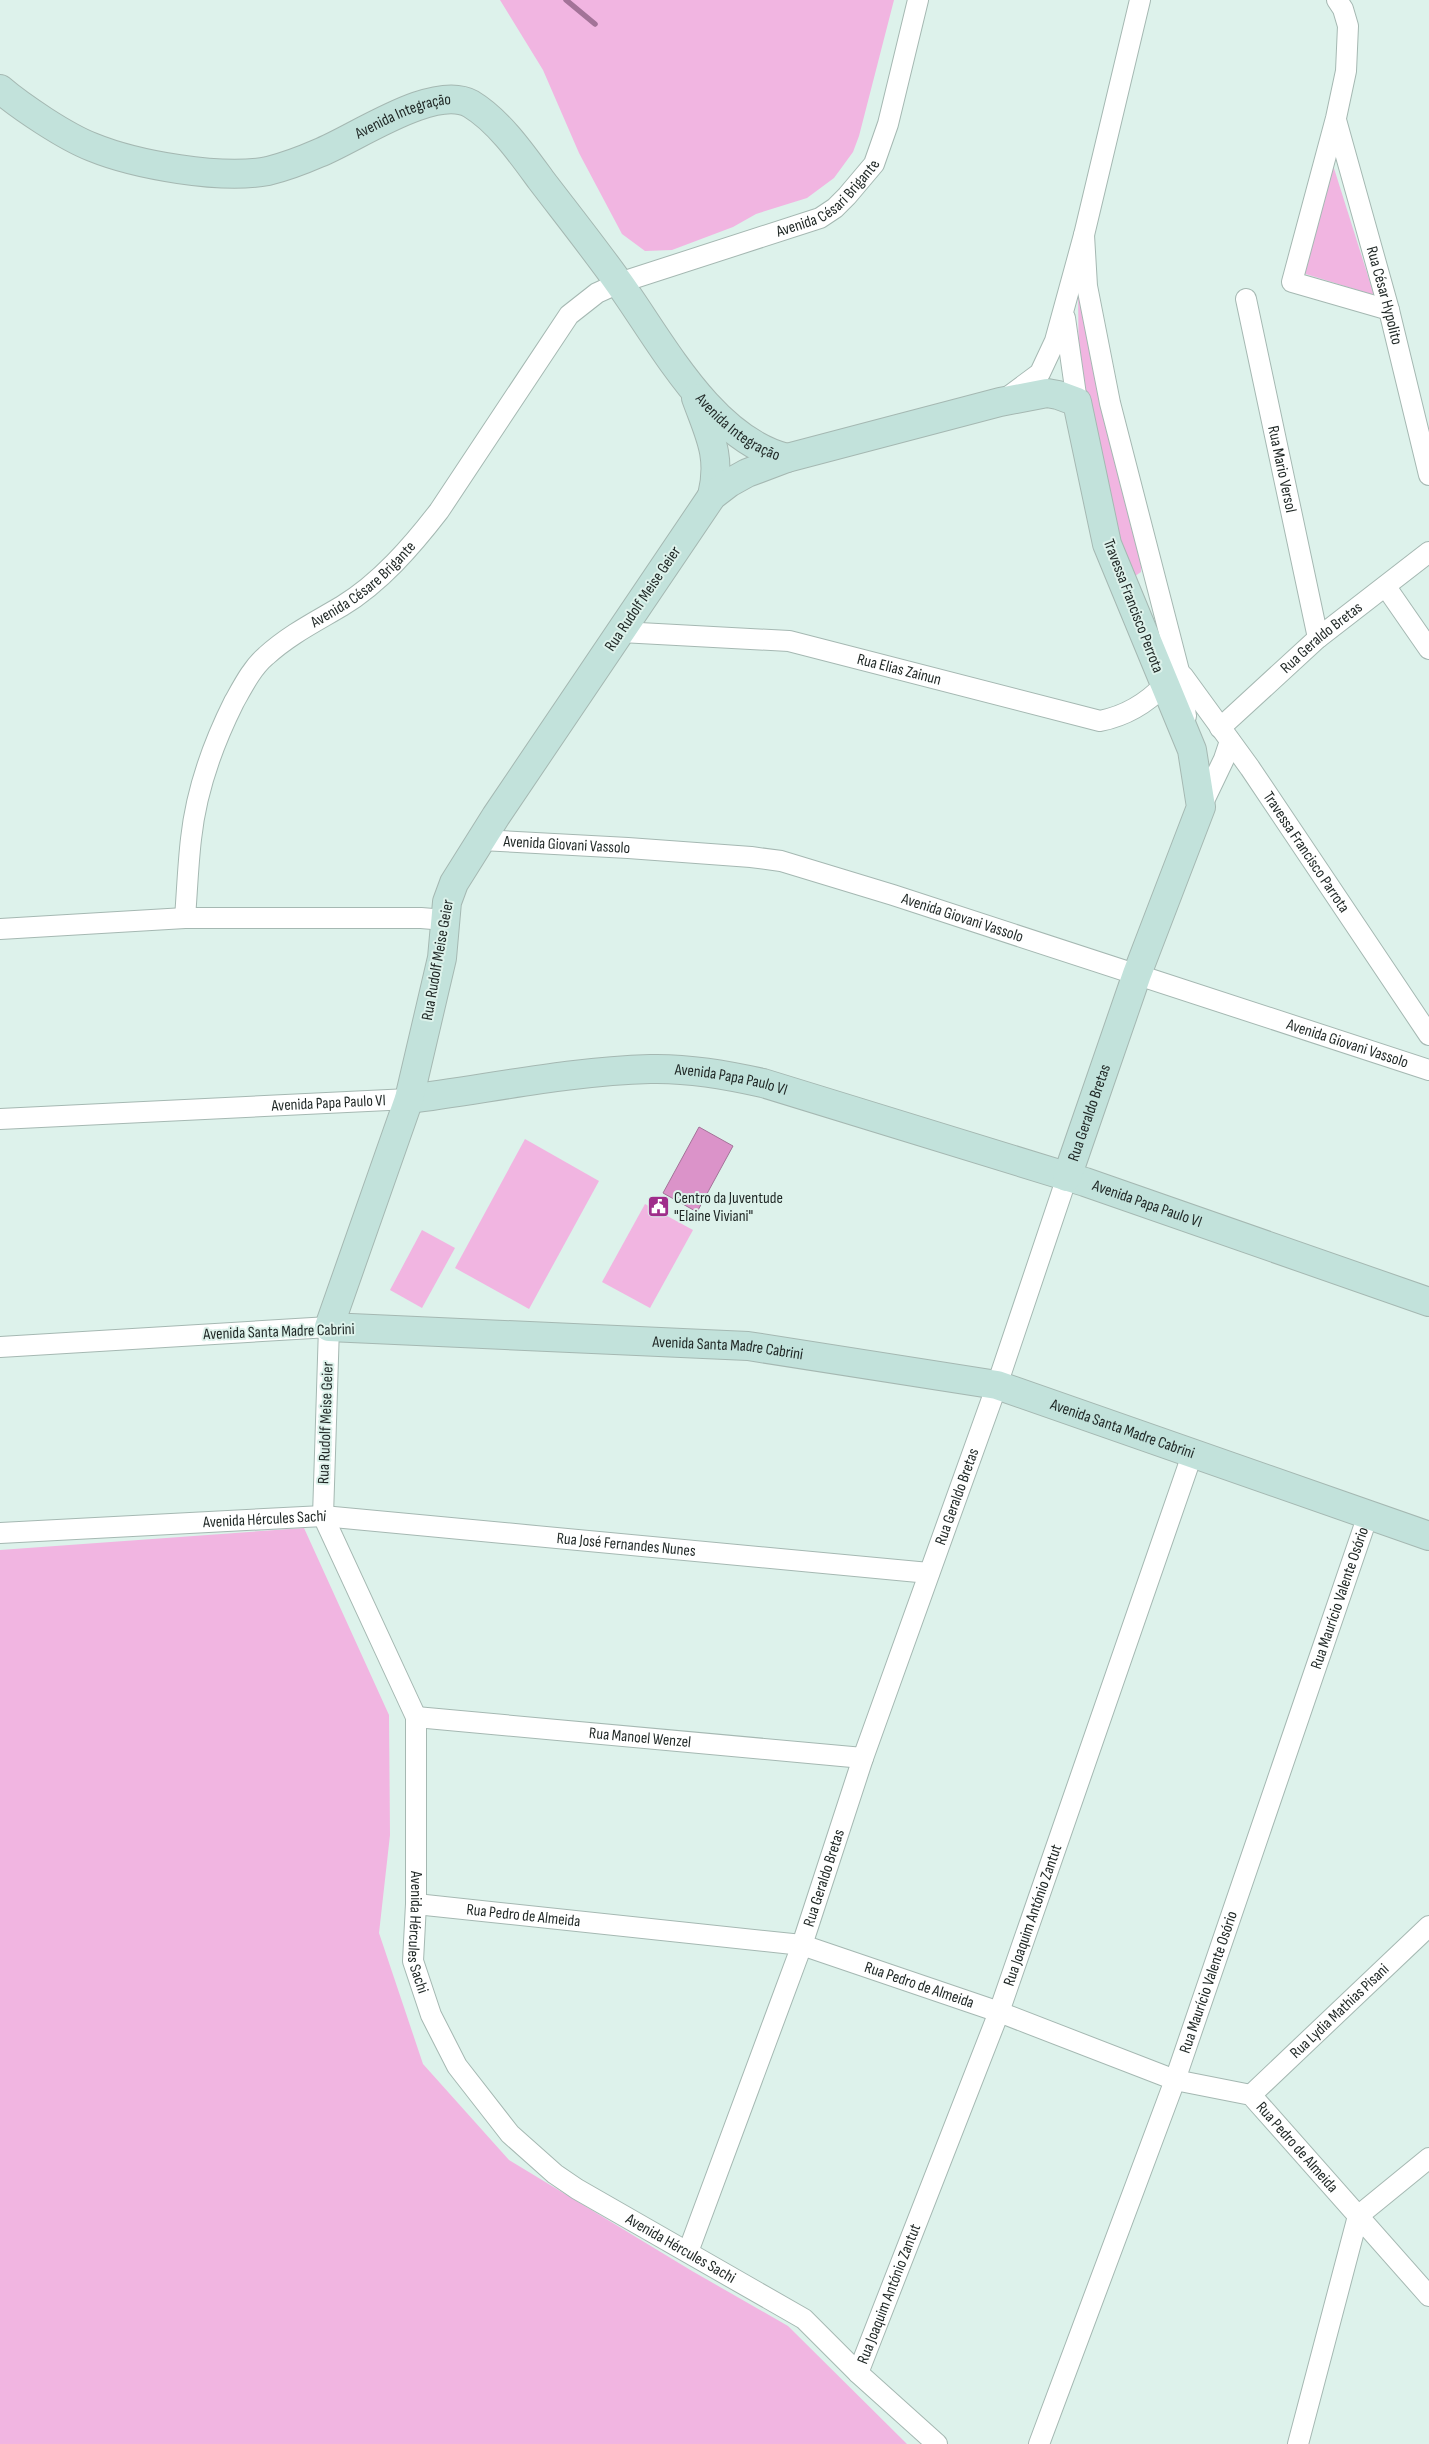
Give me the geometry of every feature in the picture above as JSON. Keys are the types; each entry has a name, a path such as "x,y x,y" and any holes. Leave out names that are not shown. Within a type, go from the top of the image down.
{"main road":[{"name":"Avenida Integração","path":"0,89 13,100 91,147 140,161 221,174 268,171 320,153 419,104 443,99 469,103 494,123 521,153 619,283 693,389 740,436 770,454 787,458"},
{"name":"Avenida Integração","path":"693,389 716,455 717,476 712,496"},
{"path":"712,496 729,483 747,473 787,458 1000,402 1047,393 1077,402"},
{"name":"Travessa Francisco Perrota","path":"1077,402 1107,544 1134,612 1171,678 1192,750 1201,807"},
{"name":"Rua Rudolf Meise Geier","path":"329,1327 410,1099 442,958 447,902 454,883 712,496"},
{"name":"Rua Geraldo Bretas","path":"1067,1176 1137,974 1201,807"},
{"name":"Avenida Papa Paulo VI","path":"410,1099 610,1072 652,1069 730,1076 772,1086 1067,1176 1429,1302"},
{"name":"Avenida Santa Madre Cabrini","path":"329,1327 748,1346 997,1385 1429,1536"}],"street":[{"name":"Avenida Césari Brigante","path":"619,283 820,218 835,208 862,180 874,164 888,124 918,0"},
{"path":"1000,402 1040,373 1055,341 1084,235 1140,0"},
{"path":"1337,0 1343,9 1348,26 1346,70 1336,118 1292,282 1389,310"},
{"name":"Rua César Hypolito","path":"1336,118 1389,310 1429,476"},
{"name":"Travessa Francisco Perrota","path":"1084,235 1087,286 1110,402 1171,678"},
{"name":"Avenida Césare Brigante","path":"185,918 191,838 199,795 225,720 244,684 265,656 314,620 343,605 387,570 439,511 569,315 597,293 619,283"},
{"name":"Rua Mario Versol","path":"1246,299 1318,638"},
{"name":"Travessa Francisco Perrota","path":"1064,311 1077,402"},
{"name":"Rua Geraldo Bretas","path":"1201,807 1224,759 1225,735 1318,638 1429,552"},
{"path":"1386,587 1429,649"},
{"name":"Rua Elias Zainun","path":"621,632 789,641 1100,721 1112,719 1143,705 1171,678"},
{"name":"Travessa Francisco Parrota","path":"1171,678 1225,735 1429,1035"},
{"name":"Avenida Giovani Vassolo","path":"481,840 751,857 781,862 893,895 1429,1070"},
{"path":"0,929 185,918 421,918 445,920"},
{"name":"Avenida Papa Paulo VI","path":"0,1120 410,1099"},
{"name":"Rua Geraldo Bretas","path":"688,2252 802,1945 863,1758 997,1385 1067,1176"},
{"name":"Avenida Santa Madre Cabrini","path":"0,1347 329,1327"},
{"name":"Rua Rudolf Meise Geier","path":"323,1516 329,1327"},
{"name":"Rua Joaquim António Zantut","path":"858,2373 999,2012 1193,1452"},
{"name":"Rua Maurício Valente Osório","path":"1039,2444 1174,2080 1368,1515"},
{"name":"Avenida Hércules Sachi","path":"0,1533 323,1516 416,1717 416,1904 413,1961 431,2015 458,2066 510,2134 555,2174 577,2189 804,2319 858,2373 937,2444"},
{"name":"Rua José Fernandes Nunes","path":"323,1516 929,1573"},
{"name":"Rua Manoel Wenzel","path":"416,1717 863,1758"},
{"name":"Rua Pedro de Almeida","path":"416,1904 802,1945 999,2012 1174,2080 1251,2096 1429,2296"},
{"name":"Rua Lydia Mathias Pisani","path":"1251,2096 1429,1926"},
{"path":"1298,2444 1358,2216 1426,2166"}],"shaded area":[{"path":"500,0 894,0 859,136 853,152 834,178 807,198 756,214 733,227 672,250 645,251 622,234 579,153 543,70"},
{"path":"1332,162 1374,295 1299,272"},
{"path":"1078,291 1141,561 1141,572 1135,576 1129,575 1118,555 1079,379"},
{"path":"699,1127 733,1146 697,1212 663,1193"},
{"path":"525,1139 599,1181 529,1309 455,1268"},
{"path":"645,1204 693,1230 650,1308 602,1282"},
{"path":"422,1230 455,1248 422,1308 390,1290"},
{"path":"304,1528 389,1715 390,1835 379,1933 423,2064 509,2160 692,2271 788,2326 907,2444 0,2444 0,1550"}],"waterway":[{"path":"566,0 595,24"}],"place":[{"name":"Centro da Juventude \"Elaine Viviani\"","path":"658,1207"}]}
